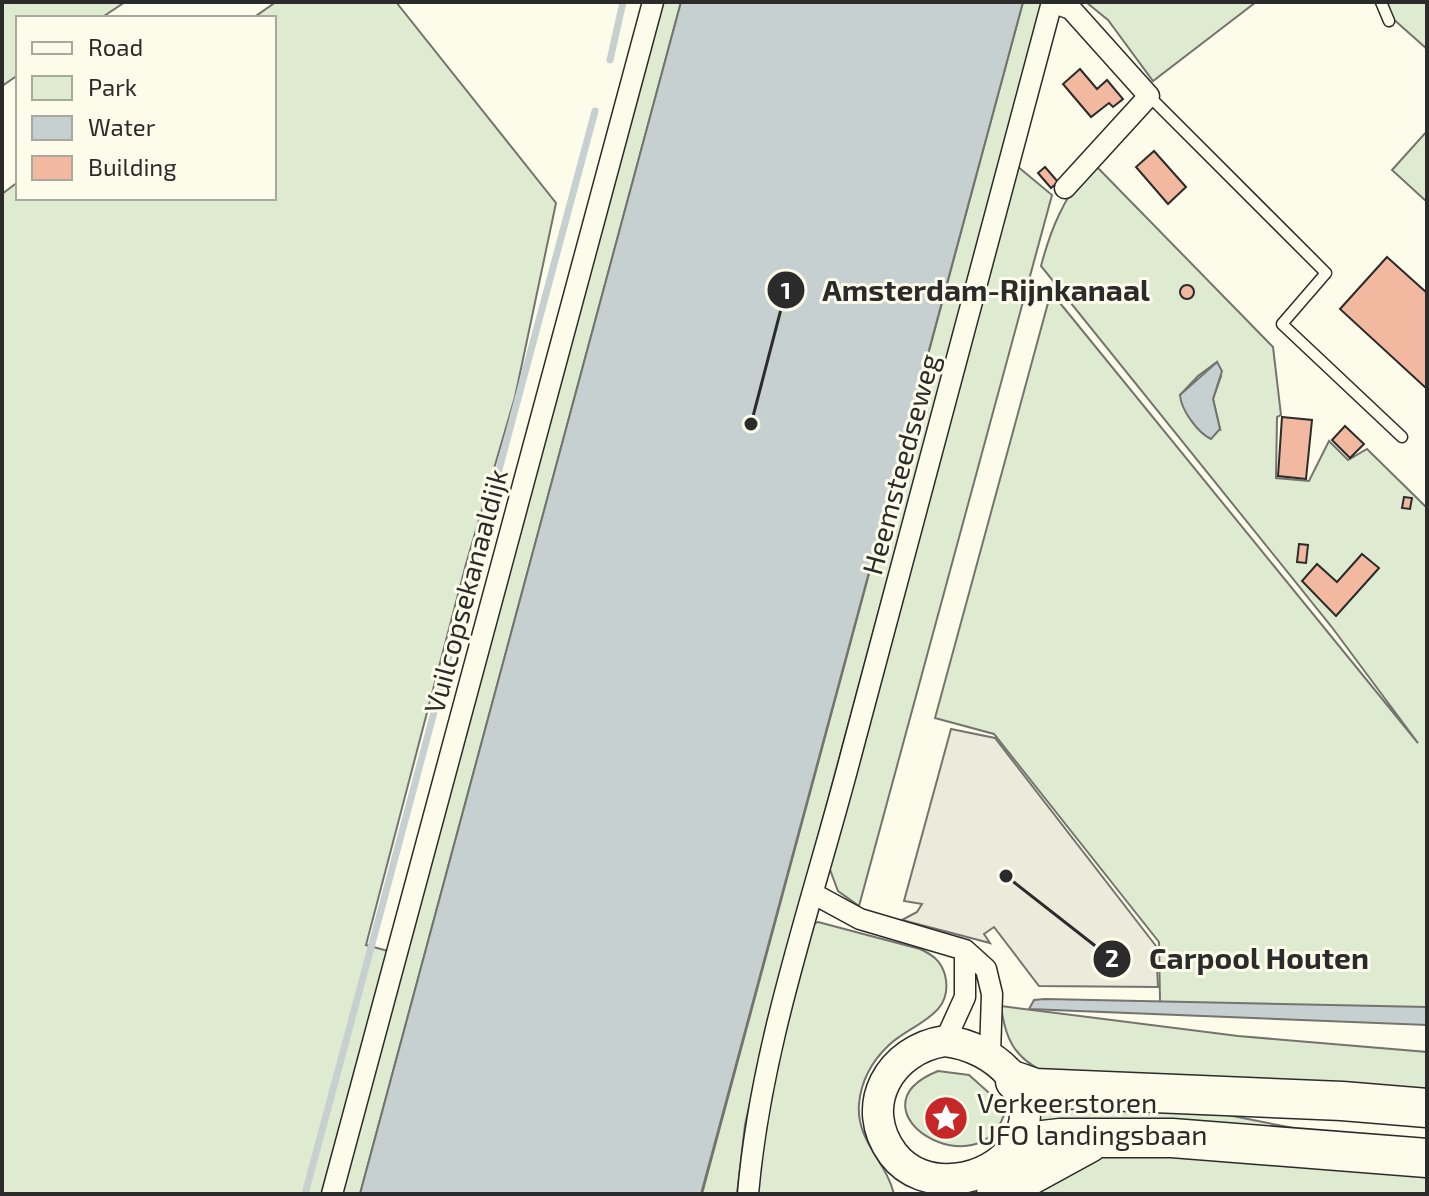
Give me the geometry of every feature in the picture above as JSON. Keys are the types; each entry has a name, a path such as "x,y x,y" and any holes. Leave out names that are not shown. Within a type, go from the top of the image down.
{"highway":[{"path":"1003,1067 1035,1088 1266,1097 1427,1108"},
{"path":"996,1194 1049,1162 1098,1138"},
{"path":"1016,1143 1172,1138 1427,1158"}],"main road":[{"path":"898,1160 954,1186 990,1170 1016,1143 1025,1109 1003,1067 977,1047 945,1041 930,1043 901,1059 883,1087 879,1123 883,1138 898,1160 913,1181 916,1194"}],"street":[{"name":"Vuilcopsekanaaldijk","path":"332,1194 653,2"},
{"name":"Heemsteedseweg","path":"748,1194 754,1124 782,1002 814,894 1052,2 1071,9 1149,96"},
{"path":"1065,188 1149,96"},
{"path":"814,894 860,919 965,950 986,969 1003,1067"},
{"path":"945,1041 965,997 965,950"}],"lane":[{"path":"1381,2 1389,21"},
{"path":"1149,96 1326,273 1282,324 1402,437"}],"green space":[{"path":"2,2 125,2 104,16 16,16 16,76 2,86"},
{"path":"276,2 396,2 556,203 515,397 466,564 366,945 388,951 323,1194 2,1194 2,194 16,184 16,200 276,200 276,16 256,16"},
{"path":"661,2 681,2 360,1194 340,1194"},
{"path":"1023,2 1043,2 767,1026 745,1125 737,1194 702,1194"},
{"path":"1086,2 1256,2 1153,81 1108,20"},
{"path":"1374,2 1427,2 1427,49"},
{"path":"1427,131 1427,202 1392,170"},
{"path":"1017,166 1052,195 859,906 838,891 829,867"},
{"path":"1098,168 1273,347 1281,415 1277,417 1276,478 1309,481 1329,441 1348,460 1367,449 1427,508 1427,1009 1160,1002 1159,942 994,734 935,718 1051,292 1418,743 1331,626 1041,266 1059,215 1087,169","holes":["1217,362 1221,376 1213,399 1220,429 1180,395"]},
{"path":"818,922 920,949 936,959 945,975 944,1000 938,1009 883,1051 862,1087 859,1117 862,1129 894,1194 756,1194 764,1125 778,1058 813,924"},
{"path":"1001,1006 1238,1036 1427,1052 1427,1095 1042,1071 1017,1052 1008,1036"},
{"path":"938,1071 969,1075 1006,1108 993,1133 973,1145 950,1145 928,1137 912,1123 905,1106 912,1087"},
{"path":"1039,1104 1202,1110 1293,1128 1035,1129"},
{"path":"1114,1154 1427,1166 1427,1194 1012,1194 1085,1160"}],"shaded area":[{"path":"951,729 995,738 1156,946 1158,987 1039,986 994,927 984,934 990,943 902,920 917,912 922,904 904,901"}],"water":[{"path":"681,2 1023,2 701,1194 360,1194"},
{"path":"1217,362 1222,371 1213,399 1220,429 1211,439 1191,420 1180,395"},
{"path":"1034,1000 1427,1007 1427,1025 1029,1009"}],"building":[{"path":"1080,69 1097,89 1107,80 1123,99 1113,107 1109,103 1091,117 1063,84"},
{"path":"1154,151 1186,187 1168,204 1136,167"},
{"path":"1045,167 1058,182 1051,188 1038,173"},
{"path":"1387,257 1427,293 1427,389 1340,309"},
{"path":"1187,285 1194,292 1187,299 1180,292"},
{"path":"1282,417 1312,420 1306,479 1278,476"},
{"path":"1345,426 1364,444 1350,458 1332,440"},
{"path":"1404,497 1412,498 1410,509 1402,508"},
{"path":"1299,544 1308,545 1306,563 1297,562"},
{"path":"1362,554 1379,568 1336,616 1302,581 1317,564 1337,582"}],"waterway":[{"path":"610,60 623,2"},
{"path":"305,1194 595,111"}],"place":[{"name":"Amsterdam-Rijnkanaal","path":"751,424"},
{"name":"Carpool Houten","path":"1006,876"},
{"name":"Verkeerstoren UFO landingsbaan","path":"946,1118"}]}
